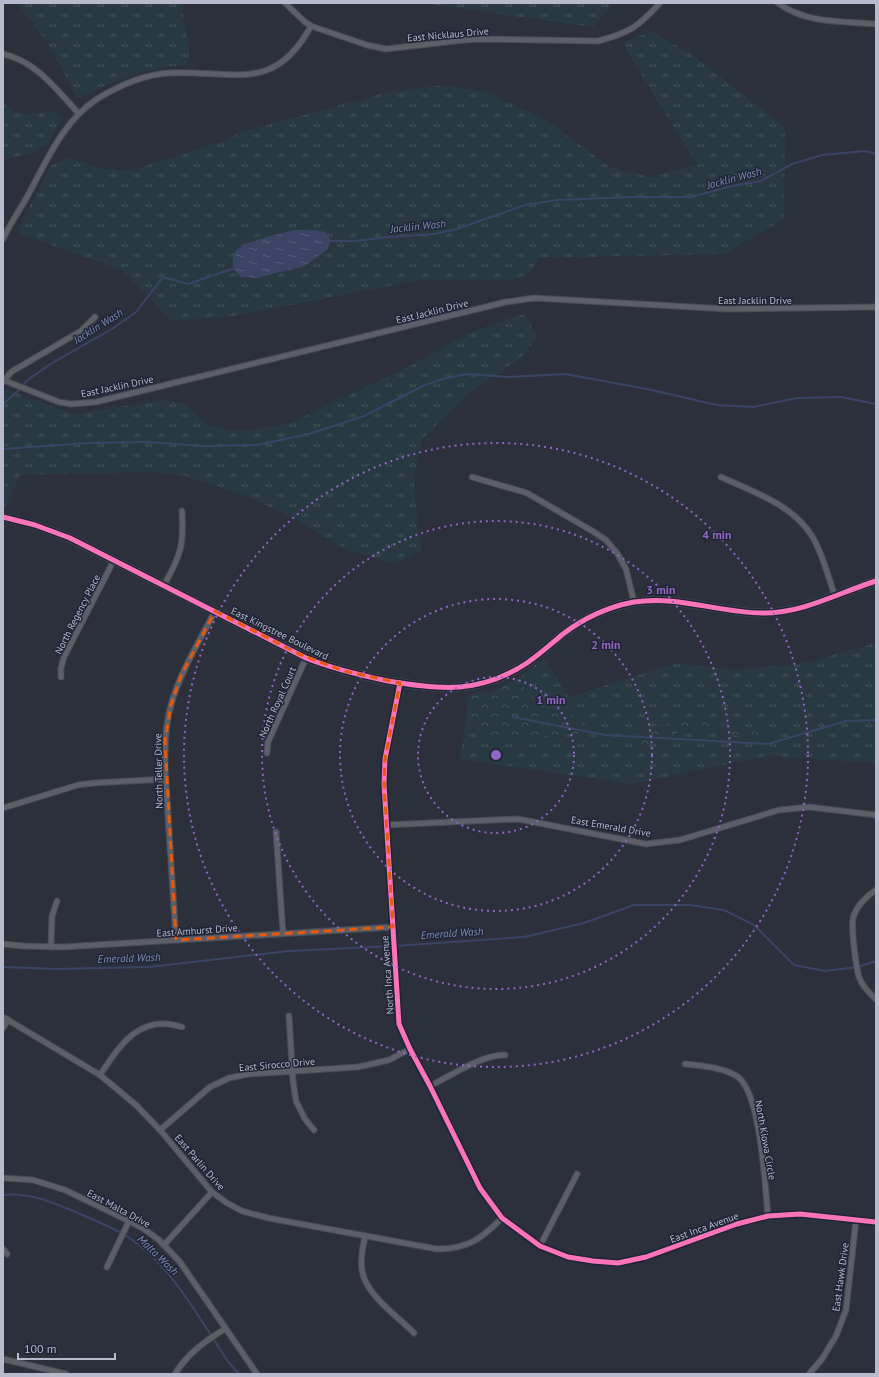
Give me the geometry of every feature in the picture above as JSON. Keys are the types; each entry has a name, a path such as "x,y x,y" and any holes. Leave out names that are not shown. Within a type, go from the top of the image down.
{"street":[{"name":"East Nicklaus Drive","path":"285,3 311,26 367,45 386,49 480,39 598,41 613,37 636,26 660,3"},
{"path":"778,3 791,12 807,18 876,24"},
{"path":"4,235 52,150 70,123 96,100 115,88 154,75 180,73 247,75 275,67 300,45 311,26"},
{"path":"3,54 19,59 36,69 79,114"},
{"name":"East Jacklin Drive","path":"3,380 59,402 71,404 96,402 499,303 534,298 728,309 876,307"},
{"path":"3,380 12,372 81,331 95,317"},
{"path":"472,477 527,493 606,540 618,553 626,569 634,602"},
{"path":"721,477 778,504 800,522 813,538 835,596"},
{"path":"164,585 180,552 183,536 182,511"},
{"name":"East Kingstree Boulevard","path":"3,517 20,520 70,538 306,658 344,671 422,687 446,689 464,687 489,681 508,674 527,663 589,617 615,606 655,600 744,612 764,613 796,609 876,581"},
{"name":"North Regency Place","path":"61,677 61,668 64,657 114,560"},
{"name":"North Teller Drive","path":"176,940 165,741 171,706 181,676 215,611"},
{"name":"North Royal Court","path":"268,753 268,742 306,658"},
{"name":"North Inca Avenue","path":"400,683 385,759 384,784 399,1024 410,1049 430,1086 480,1188 502,1218 540,1246"},
{"path":"3,808 93,783 166,779"},
{"name":"East Emerald Drive","path":"386,825 518,820 646,844 680,840 779,810 809,807 876,815"},
{"path":"276,832 283,933"},
{"path":"876,890 866,897 860,904 853,917 852,926 859,976 870,994 876,999"},
{"path":"51,947 52,916 57,902"},
{"name":"East Amhurst Drive","path":"3,944 51,947 393,927"},
{"path":"289,1016 292,1072 296,1101 305,1119 314,1130"},
{"path":"3,1028 5,1019"},
{"name":"East Parlin Drive","path":"5,1019 100,1075 136,1105 160,1130 212,1192 227,1203 242,1211 268,1218 437,1249 449,1249 463,1245 485,1235 502,1218"},
{"path":"100,1075 126,1039 139,1030 155,1024 169,1024 182,1027"},
{"name":"East Sirocco Drive","path":"160,1130 201,1094 219,1083 240,1076 358,1067 389,1060 410,1049"},
{"path":"430,1086 486,1058 505,1055"},
{"name":"North Kiowa Circle","path":"685,1064 707,1066 730,1072 739,1078 747,1088 754,1110 762,1156 768,1216"},
{"path":"540,1246 577,1174"},
{"name":"East Malta Drive","path":"3,1178 33,1180 49,1184 65,1190 144,1229 164,1245 180,1262 256,1374"},
{"path":"164,1245 212,1192"},
{"name":"East Inca Avenue","path":"540,1246 568,1257 593,1262 618,1263 646,1257 737,1224 768,1216 800,1214 876,1222"},
{"name":"East Hawk Drive","path":"809,1374 822,1359 836,1336 846,1310 856,1220"},
{"path":"107,1266 129,1221"},
{"path":"366,1236 361,1264 366,1283 374,1294 414,1333"},
{"path":"3,1249 7,1254"},
{"path":"175,1374 187,1356 225,1329"},
{"path":"3,1359 66,1374"}],"highlighted area":[{"path":"215,611 299,654 344,671 400,683 385,759 384,784 393,927 176,940 165,741 171,705 181,676"}],"green space":[{"path":"17,3 182,3 190,59 185,65 164,67 131,75 77,98 50,46"},
{"path":"421,3 611,3 611,6 593,27"},
{"path":"651,31 692,55 785,127 784,219 724,254 538,258 531,273 511,280 420,280 233,316 172,321 122,270 18,233 23,219 51,165 68,158 105,169 130,171 227,140 239,133 387,92 445,85 485,92 544,119 610,167 650,177 697,164 623,43"},
{"path":"3,103 14,112 28,114 55,111 61,119 48,144 29,154 3,159"},
{"path":"523,314 538,336 522,357 471,391 423,438 414,475 416,509 422,551 393,564 348,550 291,517 247,496 182,475 152,472 20,475 5,508 3,507 3,392 7,389 72,414 164,400 185,404 209,426 239,431 289,424 411,365 472,332"},
{"path":"876,643 876,763 767,756 630,784 460,759 467,709 477,729 551,735 581,734 586,723 577,720 570,713 546,706 528,693 518,679 544,658 569,697 674,664 735,669 796,665","holes":["712,717 736,731 765,733 770,735 756,739 706,730 684,730 665,724 685,718"]},
{"path":"518,679 528,693 546,706 570,713 577,720 586,723 581,734 551,735 519,740 501,739 477,729 467,709 469,695 494,690"},
{"path":"712,717 736,731 765,733 771,735 767,739 756,739 706,730 684,730 653,744 631,743 642,729 685,718"}],"water":[{"path":"296,230 326,232 331,241 327,250 305,266 256,278 241,277 233,269 234,255 240,247 264,238"}],"waterway":[{"name":"Jacklin Wash","path":"329,241 355,241 434,234 457,229 525,205 557,200 633,197 691,197 732,186 761,181 792,164 822,155 865,151 876,154"},
{"name":"Jacklin Wash","path":"3,404 21,388 26,381 52,363 112,329 136,312 163,277 188,284 235,268"},
{"path":"3,449 89,443 148,442 202,446 257,445 309,434 364,416 423,386 442,379 467,374 509,377 565,374 647,389 717,405 753,407 797,398 841,397 876,404"},
{"path":"513,717 605,735 768,744 846,721 876,720"},
{"name":"Emerald Wash","path":"3,967 56,969 149,967 289,951 394,946 524,937 584,923 634,905 690,905 724,910 754,925 794,965 825,971 858,967 876,961"},
{"name":"Malta Wash","path":"3,1195 12,1194 29,1196 46,1201 102,1223 131,1239 160,1264 173,1280 197,1313 229,1363 239,1374"}],"cycle path":[{"path":"3,517 35,525 70,538 306,658 356,674 388,681 425,686 459,687 476,685 510,673 541,653 563,634 579,623 605,610 624,604 650,600 683,602 747,612 778,612 793,610 821,602 876,581"},
{"path":"400,683 385,759 384,784 399,1024 410,1049 430,1086 480,1188 502,1218 540,1246 568,1257 618,1263 646,1257 737,1224 768,1216 800,1214 876,1222"}]}
